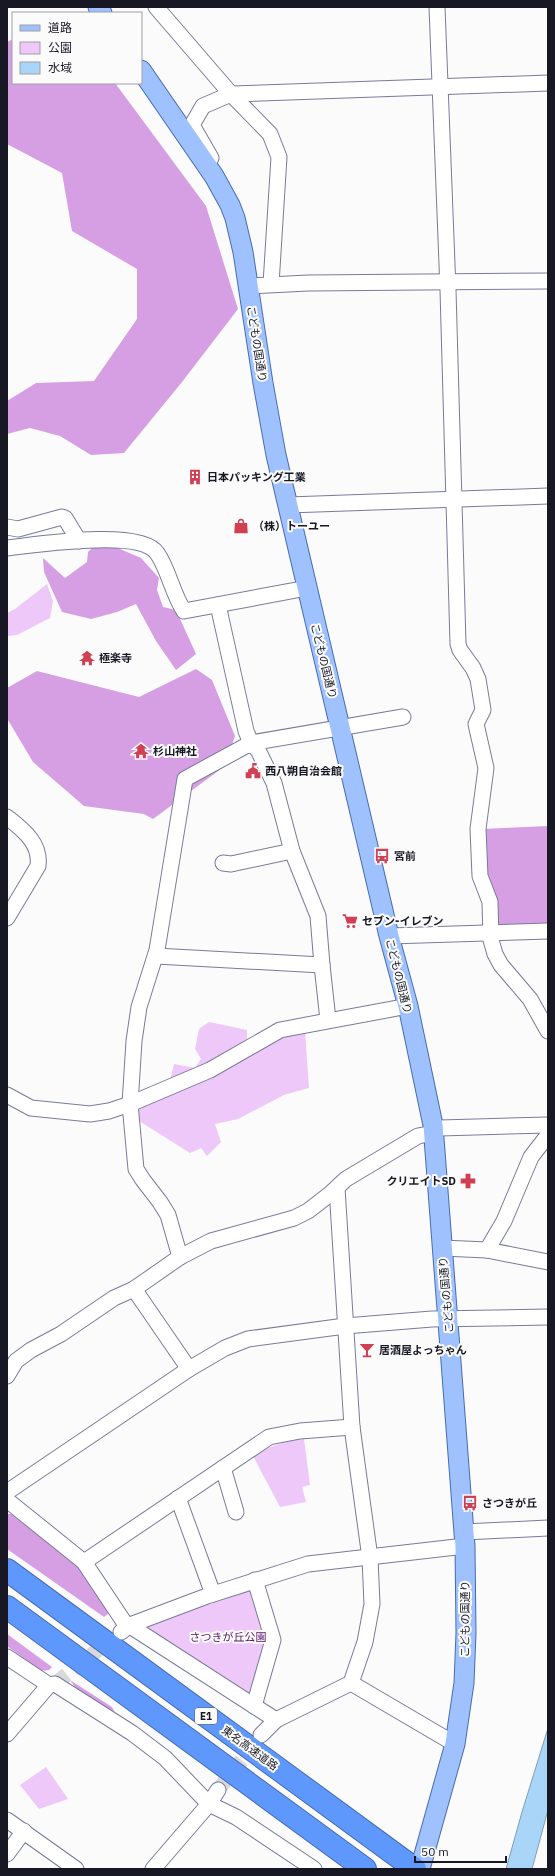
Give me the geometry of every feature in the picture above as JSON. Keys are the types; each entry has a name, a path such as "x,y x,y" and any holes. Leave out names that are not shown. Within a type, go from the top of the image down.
{"highway":[{"name":"東名高速道路","path":"7,1570 414,1867"},
{"path":"7,1606 365,1869"}],"main road":[{"name":"こどもの国通り","path":"142,71 214,176 230,205 235,218 243,252 264,390 276,455 389,936 408,1006 433,1125 464,1539 466,1633 464,1683 455,1744 414,1867"}],"street":[{"path":"156,7 231,94 270,134 279,157 271,284"},
{"path":"437,7 448,281 458,644 460,650 473,668 478,679 483,710 476,724 486,768 478,829 480,876 490,902 495,954 501,965 530,999 548,1031"},
{"path":"214,176 211,157 192,125 203,106 231,94 548,82"},
{"path":"248,286 271,284 448,281 548,281"},
{"path":"288,505 548,496"},
{"path":"7,527 18,529 62,517 69,523 79,540"},
{"path":"7,548 79,540 123,539 150,547 156,551 175,596 184,611 307,588"},
{"path":"218,605 246,732 251,743 258,750 274,783 292,851 318,916 328,1020"},
{"path":"180,1257 168,1215 136,1169 130,1104 134,1041 139,1007 156,956 185,779 251,743 403,717"},
{"path":"7,817 26,833 35,845 39,856 38,866 7,918"},
{"path":"223,863 231,864 292,851"},
{"path":"389,936 548,931"},
{"path":"156,956 322,966"},
{"path":"7,1095 31,1108 82,1114 109,1111 130,1104 210,1070 280,1030 408,1006"},
{"path":"7,1376 16,1362 31,1350 61,1334 114,1298 134,1289 180,1257 211,1241 294,1218 308,1211 337,1188 346,1178 418,1136 433,1133 440,1128 548,1125"},
{"path":"487,1250 504,1221 531,1157 548,1135"},
{"path":"261,1735 276,1720 351,1683 365,1642 371,1616 370,1558 352,1427 337,1188"},
{"path":"442,1248 487,1250 548,1262"},
{"path":"134,1289 189,1370"},
{"path":"7,1492 189,1370 225,1348 248,1339 345,1326 448,1318 548,1317"},
{"path":"84,1562 269,1437 300,1431 352,1427"},
{"path":"223,1468 236,1512"},
{"path":"178,1498 213,1594"},
{"path":"7,1500 84,1562 124,1622 125,1628 276,1720"},
{"path":"125,1628 213,1594 308,1564 370,1558 464,1539 548,1528"},
{"path":"254,1706 273,1640 255,1580"},
{"path":"7,1657 49,1685"},
{"path":"351,1683 455,1744"},
{"path":"7,1734 49,1685 55,1684 138,1737 165,1758 209,1804 242,1820 308,1867"},
{"path":"153,1869 209,1804 218,1790"},
{"path":"7,1820 76,1869"},
{"path":"7,1854 24,1831"}],"green space":[{"path":"47,584 53,601 50,618 17,635 7,636 7,613 15,609"},
{"path":"209,1022 247,1030 247,1040 220,1058 170,1081 174,1064 195,1068 201,1059 195,1049 199,1029"},
{"path":"305,1031 309,1088 284,1095 238,1119 215,1124 221,1142 207,1156 201,1148 190,1153 136,1119 134,1108 271,1039"},
{"path":"304,1439 310,1485 302,1487 306,1502 280,1507 253,1456 278,1444"},
{"name":"さつきが丘公園","path":"253,1584 270,1640 250,1699 140,1628"},
{"path":"46,1767 68,1799 39,1809 20,1785"}],"shaded area":[{"path":"12,40 12,84 116,84 206,206 238,309 182,382 124,453 91,455 60,436 30,428 7,434 7,401 36,383 94,381 137,319 137,269 72,231 62,173 7,144 7,42"},
{"path":"113,546 141,558 159,578 157,590 163,607 176,610 196,654 176,670 156,641 136,604 117,612 91,619 62,612 44,572 43,558 65,578 87,562 88,552 92,548"},
{"path":"196,669 212,680 235,736 225,766 153,819 144,814 84,806 33,762 8,720 7,688 37,671 139,697"},
{"path":"548,826 548,925 496,927 486,876 482,829"},
{"path":"7,1514 11,1514 80,1568 109,1613 104,1617 7,1549"},
{"path":"7,1634 52,1667 49,1670 41,1671 7,1646"},
{"path":"70,1680 112,1707 115,1713 84,1695"}],"water":[{"path":"548,1728 548,1810 532,1869 506,1869 522,1812"}],"tunnel":[{"path":"55,1684 114,1637"},
{"path":"218,1790 257,1741"}],"place":[{"name":"日本パッキング工業","path":"195,477"},
{"name":"（株）トーユー","path":"241,526"},
{"name":"極楽寺","path":"87,658"},
{"name":"杉山神社","path":"141,751"},
{"name":"西八朔自治会館","path":"253,771"},
{"name":"宮前","path":"382,856"},
{"name":"セブン-イレブン","path":"350,921"},
{"name":"クリエイトSD","path":"468,1181"},
{"name":"居酒屋よっちゃん","path":"367,1350"},
{"name":"さつきが丘","path":"470,1503"}]}
